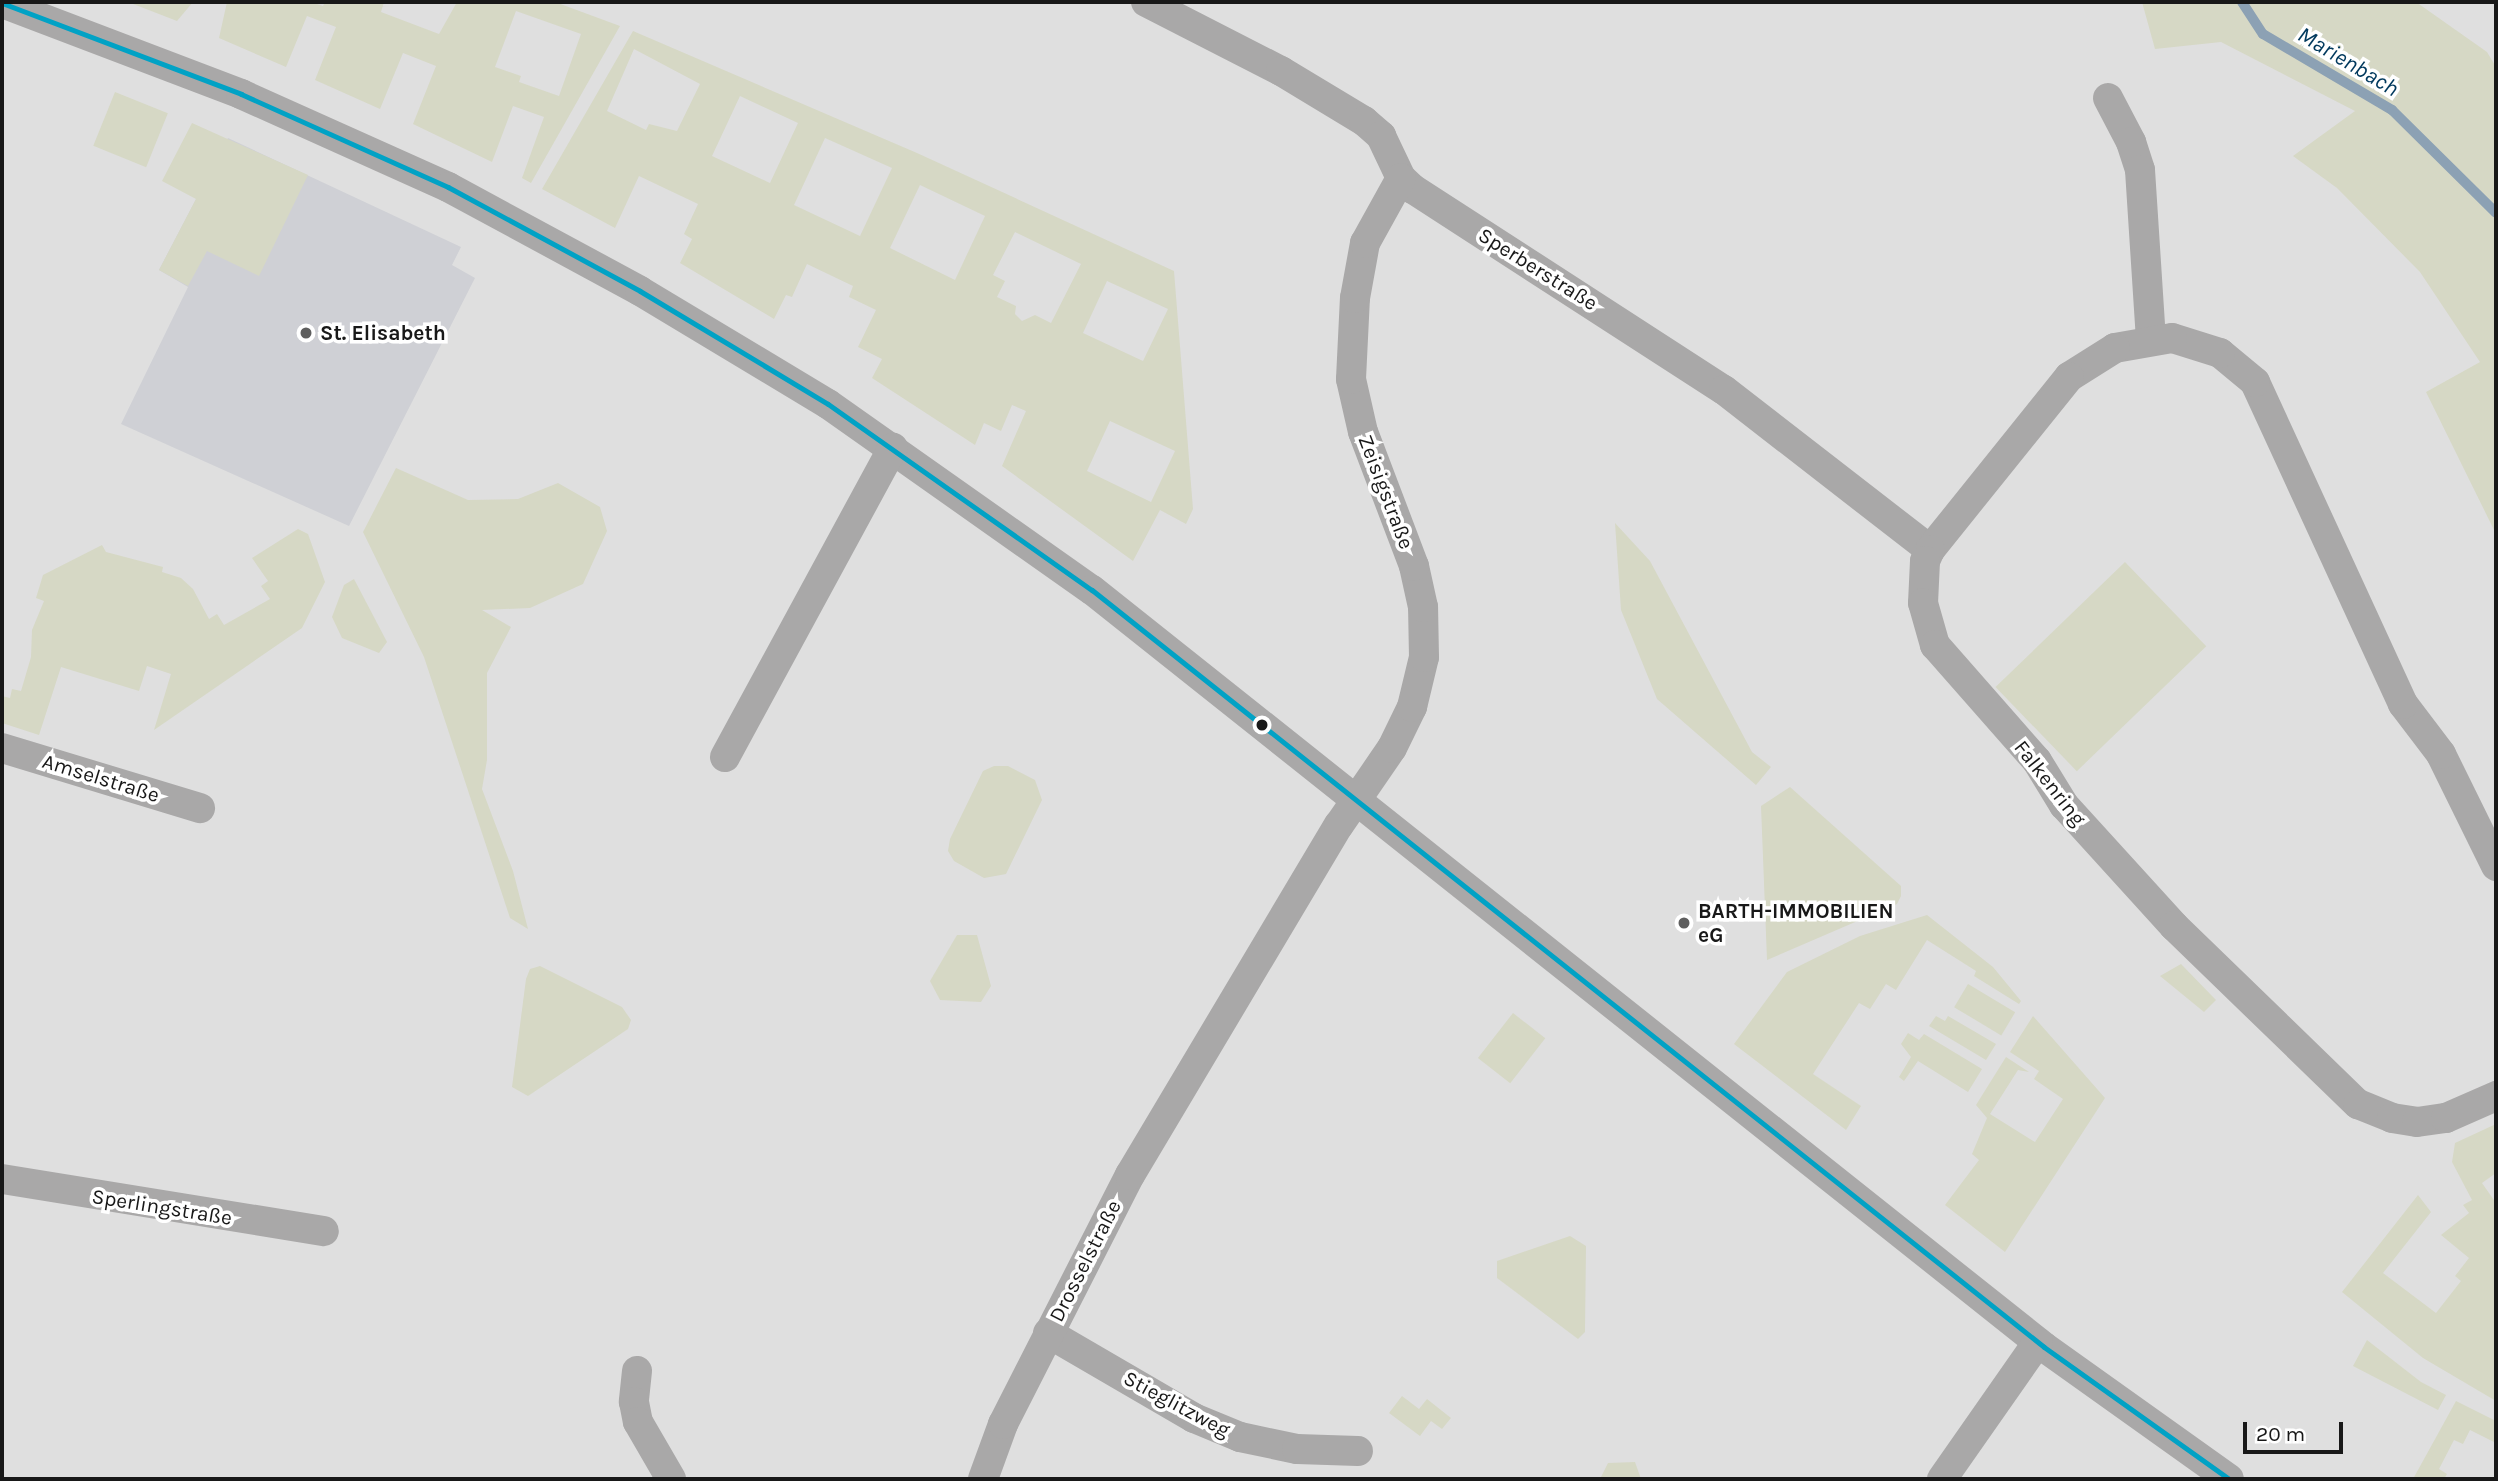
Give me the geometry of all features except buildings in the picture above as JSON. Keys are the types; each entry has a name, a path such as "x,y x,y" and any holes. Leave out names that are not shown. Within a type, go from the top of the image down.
{"street":[{"name":"Sperberstraße","path":"1146,2 1281,71 1364,121 1381,135 1401,178 1434,204 1724,390 1930,550"},
{"path":"2,3 242,94 448,187 640,291 893,448 1092,590 2038,1342 2229,1479"},
{"path":"2108,98 2132,142 2140,170 2151,339"},
{"name":"Zeisigstraße","path":"1356,799 1408,716 1424,657 1423,607 1415,566 1363,432 1351,379 1355,298 1365,243 1401,178"},
{"name":"Falkenring","path":"2496,866 2441,754 2403,704 2255,382 2234,362 2205,346 2172,338 2151,339 2115,348 2069,377 1930,550 1925,561 1923,603 1935,645 2037,761 2064,805 2205,960 2258,1003 2358,1104 2374,1112 2406,1121 2432,1120 2496,1096"},
{"path":"725,757 893,448"},
{"name":"Amselstraße","path":"2,748 200,808"},
{"name":"Drosselstraße","path":"983,1479 1003,1424 1048,1333 1164,1115 1356,799"},
{"name":"Sperlingstraße","path":"2,1178 324,1231"},
{"name":"Stieglitzweg","path":"1048,1333 1194,1418 1240,1437 1297,1449 1358,1451"},
{"path":"1942,1479 2038,1342"},
{"path":"637,1371 634,1402 638,1422 671,1479"}],"shaded area":[{"name":"St. Elisabeth","path":"228,138 461,247 452,265 475,278 349,526 121,424 188,287 159,270"}],"green space":[{"path":"128,2 193,2 177,21"},
{"path":"227,2 311,2 323,6 325,2 384,2 381,12 439,34 457,2 555,2 620,26 531,183 522,178 544,117 513,106 492,162 413,124 436,66 403,53 380,109 315,80 336,27 307,16 286,67 219,38","holes":["516,11 581,34 559,96 519,82 521,76 495,67"]},
{"path":"2142,2 2416,2 2487,52 2496,67 2496,534 2426,392 2480,362 2420,272 2337,188 2293,156 2355,111 2221,42 2155,49"},
{"path":"633,31 917,153 1174,271 1193,509 1186,524 1160,510 1133,561 1002,466 1026,411 1012,405 1001,431 984,423 975,445 872,378 882,359 858,347 876,310 849,297 853,286 807,264 792,297 786,295 774,319 680,263 692,239 684,234 698,204 639,176 615,228 542,189","holes":["634,49 700,84 677,131 649,124 646,130 607,111","740,96 798,123 770,183 712,156","825,138 892,168 860,236 794,205","920,185 985,216 955,280 890,248","1015,232 1081,264 1051,323 1035,315 1022,321 1015,314 1016,306 997,297 1005,281 993,275","1107,281 1168,309 1143,361 1083,333","1110,421 1175,451 1151,502 1087,471"]},
{"path":"115,92 168,113 146,167 93,146"},
{"path":"192,123 308,175 259,276 207,251 188,286 159,270 196,199 162,181"},
{"path":"396,468 468,500 518,499 558,483 600,507 607,531 583,584 530,608 482,610 511,627 487,673 487,760 482,789 513,871 528,929 510,918 424,657 363,532"},
{"path":"1615,523 1650,561 1752,752 1771,767 1756,785 1657,699 1621,610"},
{"path":"298,529 308,534 325,582 302,628 154,730 171,674 147,666 139,691 61,667 39,735 2,723 2,696 10,698 12,689 21,691 31,657 32,630 44,601 36,598 43,575 102,545 106,552 163,567 162,572 181,578 193,589 209,619 217,614 224,625 270,599 261,586 268,581 252,558"},
{"path":"2125,562 2206,646 2077,771 1996,687"},
{"path":"354,579 387,642 379,653 342,638 332,617 344,585"},
{"path":"994,766 1008,766 1035,780 1042,800 1006,874 984,878 954,861 948,851 950,839 983,771"},
{"path":"1790,787 1901,886 1901,896 1897,904 1767,960 1761,806"},
{"path":"1927,915 1993,967 2021,1001 2019,1004 1974,976 1976,971 1927,940 1896,990 1886,984 1870,1009 1859,1003 1813,1074 1861,1106 1846,1130 1734,1044 1787,972 1860,936"},
{"path":"957,935 977,935 991,986 981,1002 940,1000 930,981"},
{"path":"2181,964 2216,1000 2204,1012 2160,976"},
{"path":"540,966 622,1007 631,1020 628,1029 528,1096 512,1087 526,979 530,969"},
{"path":"1968,984 2015,1012 2001,1035 1954,1007"},
{"path":"1513,1013 1545,1038 1510,1083 1478,1058"},
{"path":"1936,1016 1945,1021 1948,1016 1996,1044 1986,1060 1929,1026"},
{"path":"2033,1016 2105,1098 2005,1252 1945,1205 1979,1160 1972,1154 1987,1118 1976,1105 2006,1057 2029,1072 2018,1070 1990,1114 2035,1142 2063,1099 2034,1079 2039,1071 2010,1052"},
{"path":"1908,1033 1919,1040 1924,1034 1982,1069 1968,1092 1918,1061 1904,1081 1899,1077 1911,1057 1901,1044"},
{"path":"2496,1124 2496,1173 2482,1183 2496,1203 2496,1401 2423,1358 2342,1292 2418,1195 2431,1212 2383,1273 2436,1313 2461,1281 2455,1276 2469,1258 2441,1235 2469,1213 2463,1205 2472,1200 2452,1162 2455,1143"},
{"path":"1570,1236 1586,1246 1585,1332 1578,1339 1497,1278 1497,1261"},
{"path":"2367,1340 2421,1382 2446,1395 2438,1410 2353,1366"},
{"path":"1402,1396 1419,1409 1427,1399 1451,1418 1442,1429 1431,1421 1420,1436 1389,1413"},
{"path":"2456,1401 2496,1421 2496,1443 2470,1430 2463,1444 2454,1440 2439,1469 2447,1474 2444,1479 2413,1479"},
{"path":"1635,1462 1641,1479 1600,1479 1608,1463"}],"waterway":[{"name":"Marienbach","path":"2242,2 2263,34 2392,110 2496,213"}],"transit line":[{"path":"2,3 241,94 448,187 640,291 828,404 1092,590 2044,1347 2229,1479"}],"place":[{"name":"St. Elisabeth","path":"306,333"},
{"name":"BARTH-IMMOBILIEN eG","path":"1684,923"}]}
